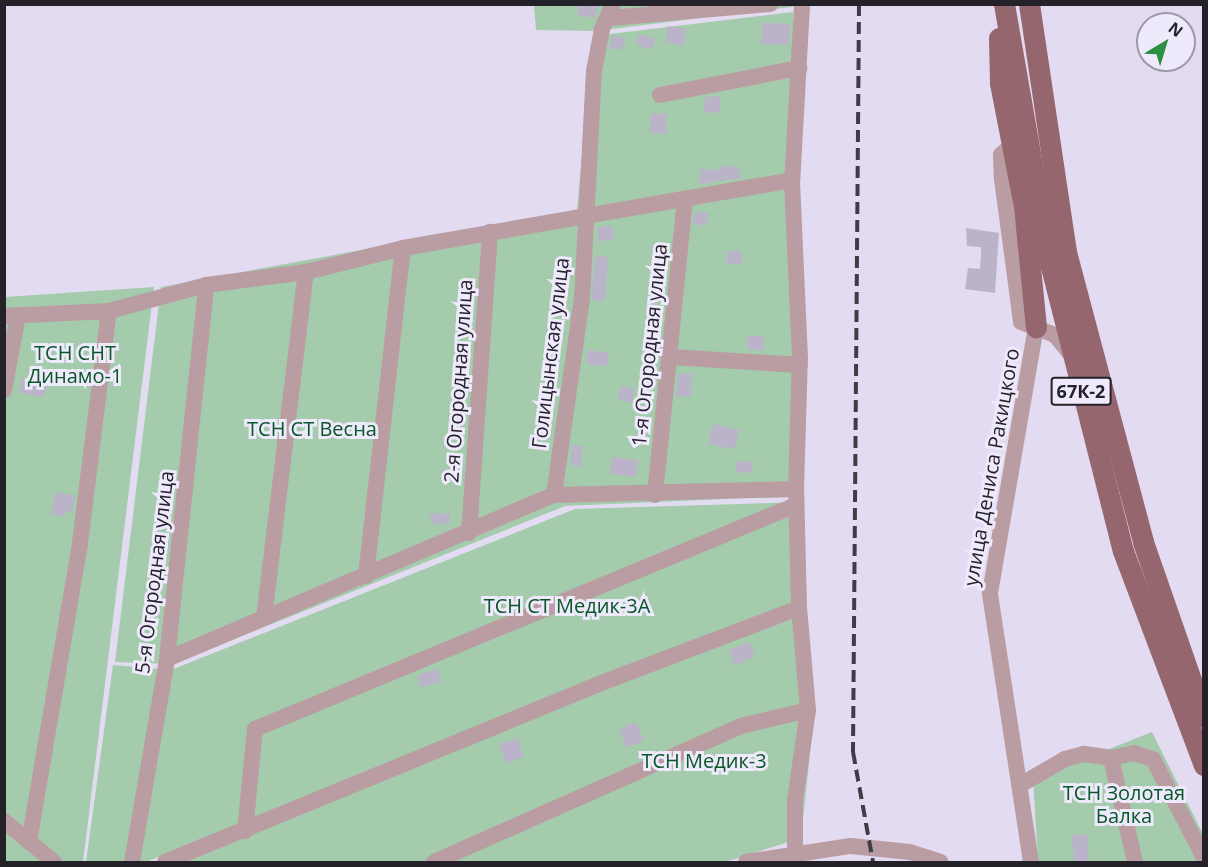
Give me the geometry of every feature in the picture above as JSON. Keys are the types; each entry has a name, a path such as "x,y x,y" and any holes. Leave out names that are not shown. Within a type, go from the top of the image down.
{"main road":[{"path":"1002,4 1000,83 1024,207 1036,327"},
{"name":"67К-2","path":"1002,4 1047,251 1122,550 1203,765"},
{"name":"67К-2","path":"1029,4 1066,252 1156,582 1203,717"},
{"path":"1156,582 1203,684"}],"street":[{"path":"611,11 702,9 770,4"},
{"path":"802,4 792,180 800,365 796,497 799,608 808,710 795,800 804,856"},
{"name":"Голицынская улица","path":"554,495 582,299 594,71 602,29 611,11"},
{"path":"660,95 799,68"},
{"path":"4,390 11,316 109,310 206,285 306,272 403,248 792,180"},
{"name":"1-я Огородная улица","path":"655,495 685,199"},
{"name":"2-я Огородная улица","path":"468,533 490,232"},
{"path":"366,576 403,248"},
{"path":"264,618 306,272"},
{"name":"5-я Огородная улица","path":"132,862 166,659 206,285"},
{"path":"29,842 80,543 109,310"},
{"path":"1036,327 1054,336 1072,356"},
{"name":"улица Дениса Ракицкого","path":"1031,862 990,593 1036,327"},
{"path":"669,357 800,365"},
{"path":"166,659 554,495 796,497"},
{"path":"245,831 255,729 796,497"},
{"path":"165,862 597,685 799,608"},
{"path":"434,862 741,726 808,710"},
{"path":"1020,785 1065,759 1084,754 1111,758 1134,753 1153,759 1203,858"},
{"path":"1111,758 1135,862"},
{"path":"4,821 54,862"},
{"path":"746,862 870,846 940,862"}],"green space":[{"path":"534,5 808,5 595,31 536,30"},
{"name":"ТСН СТ Весна","path":"793,12 796,372 791,496 565,506 173,664 115,662 161,287 577,210 593,36"},
{"name":"ТСН СНТ Динамо-1","path":"154,287 83,862 61,862 5,814 5,297"},
{"name":"ТСН СТ Медик-3А","path":"801,502 803,606 146,862 86,862 113,665 171,670 575,509"},
{"name":"ТСН Медик-3","path":"806,614 815,707 801,838 725,862 179,862 602,689"},
{"name":"ТСН Золотая Балка","path":"1152,732 1203,834 1203,862 1038,862 1033,779"},
{"path":"5,828 45,862 5,862"}],"building":[{"path":"579,4 598,4 595,18 577,15"},
{"path":"762,23 790,24 789,45 761,44"},
{"path":"668,26 686,29 683,46 665,43"},
{"path":"639,34 655,39 652,49 636,45"},
{"path":"612,35 625,38 622,51 609,48"},
{"path":"720,96 720,113 704,112 705,97"},
{"path":"651,113 667,114 666,134 650,133"},
{"path":"722,166 738,166 741,178 699,184 700,169 722,170"},
{"path":"694,212 708,213 706,226 693,224"},
{"path":"611,225 614,239 599,242 596,228"},
{"path":"966,228 999,233 995,293 965,289 968,268 980,269 981,256 981,247 967,246"},
{"path":"727,251 742,251 742,264 727,264"},
{"path":"595,256 608,257 605,301 592,300"},
{"path":"748,336 764,336 764,350 748,350"},
{"path":"588,350 609,353 607,367 586,364"},
{"path":"678,373 692,374 690,397 676,396"},
{"path":"22,378 47,382 44,397 20,393"},
{"path":"621,386 635,389 632,403 618,400"},
{"path":"713,424 739,430 735,450 709,443"},
{"path":"572,445 583,446 581,466 570,465"},
{"path":"612,457 638,460 636,477 610,474"},
{"path":"736,462 753,462 752,473 736,472"},
{"path":"56,492 75,496 72,512 65,511 64,517 51,514"},
{"path":"431,513 450,514 449,524 430,523"},
{"path":"749,642 755,657 735,665 729,650"},
{"path":"437,669 441,681 421,688 417,675"},
{"path":"636,722 644,740 627,748 619,730"},
{"path":"517,738 524,757 506,763 499,744"},
{"path":"1087,834 1089,862 1074,862 1072,835"}],"railway":[{"path":"859,4 853,752 873,862"}]}
